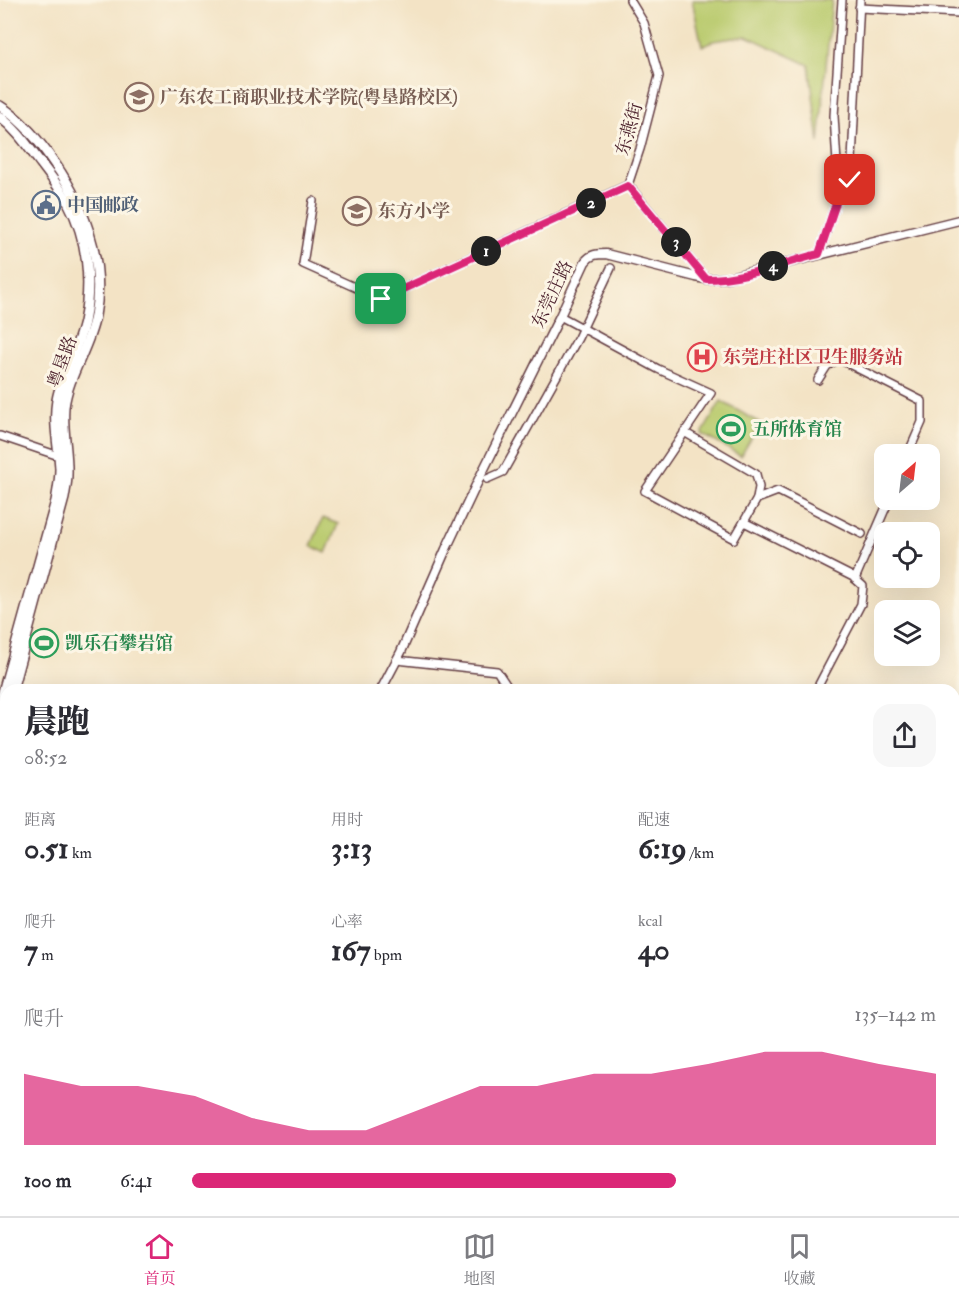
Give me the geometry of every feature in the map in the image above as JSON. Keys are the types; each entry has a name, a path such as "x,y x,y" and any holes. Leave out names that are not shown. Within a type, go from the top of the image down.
{"main road":[{"name":"粤垦路","path":"0,106 42,145 62,173 86,220 97,272 95,315 91,332 68,388 64,406 63,423 68,474 64,498 14,684"},
{"name":"粤垦路","path":"0,117 22,137 68,203 86,251 88,272 88,292 83,325 60,386 57,403 59,481 56,501 5,684"}],"street":[{"name":"东燕街","path":"628,186 659,76 644,23 630,0"},
{"path":"839,194 834,116 842,0"},
{"path":"893,0 893,9"},
{"path":"819,254 839,194 850,180 860,4 876,4 893,9 959,13"},
{"path":"313,201 303,264 381,299 628,186 706,279"},
{"name":"东莞庄路","path":"384,684 476,486 589,257 606,254 706,279 726,278 959,220"},
{"path":"487,479 503,472 583,328 611,268"},
{"path":"560,316 658,369 711,393 684,432 645,491 734,539 757,499 759,487 756,474 684,432"},
{"path":"818,380 827,366 839,358 922,401 922,422 912,444"},
{"path":"0,436 59,456"},
{"path":"757,499 778,491 862,534"},
{"path":"855,579 885,510"},
{"path":"744,522 855,579 863,586 861,604 819,684"},
{"path":"397,660 497,671 505,684"}],"green space":[{"path":"692,0 832,0 819,143 809,65 747,36 713,41 702,46"},
{"name":"五所体育馆","path":"721,401 760,423 741,456 702,434"},
{"path":"323,518 338,524 326,553 311,546"}],"place":[{"name":"广东农工商职业技术学院(粤垦路校区)","path":"139,97"},
{"name":"中国邮政","path":"46,205"},
{"name":"东方小学","path":"357,211"},
{"name":"东莞庄社区卫生服务站","path":"702,357"},
{"name":"五所体育馆","path":"731,429"},
{"name":"凯乐石攀岩馆","path":"44,643"}],"route":[{"path":"381,299 628,186 706,279 744,274 819,254 839,194 850,180"}]}
